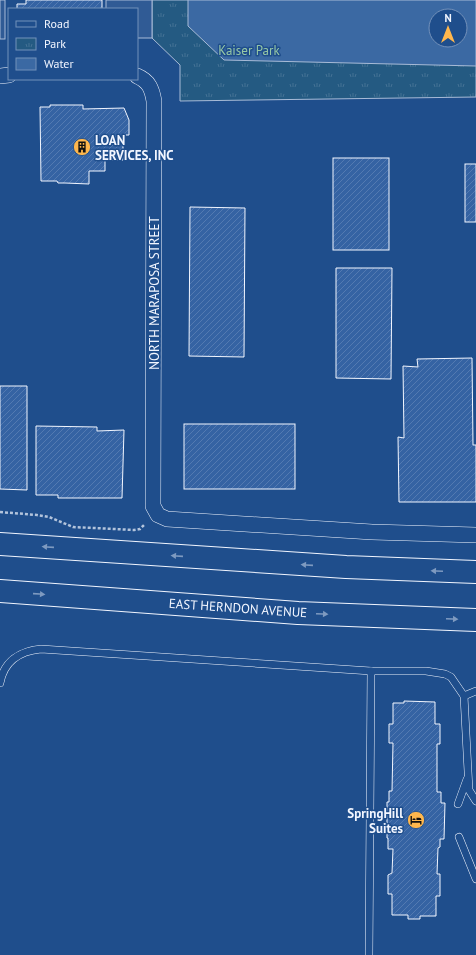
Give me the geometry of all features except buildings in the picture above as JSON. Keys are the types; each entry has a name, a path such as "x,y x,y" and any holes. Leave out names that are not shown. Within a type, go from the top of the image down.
{"main road":[{"path":"0,544 346,567 476,572"},
{"name":"EAST HERNDON AVENUE","path":"0,591 298,613 476,620"}],"street":[{"name":"NORTH MARAPOSA STREET","path":"138,77 148,83 152,91 154,101 153,506 158,515 167,519 206,522 372,532 476,535"}],"lane":[{"path":"0,683 2,672 15,657 30,650 41,649 371,671 426,671 445,674 451,678 464,696 469,790 476,801"},
{"path":"369,955 371,671"},
{"path":"464,696 476,691"},
{"path":"458,804 468,776"},
{"path":"458,838 476,879"}],"path":[{"path":"0,512 37,515 73,527 134,530 146,524"}],"green space":[{"name":"Kaiser Park","path":"152,0 476,0 476,97 180,101 180,65 152,38"}],"shaded area":[{"path":"0,0 5,0 5,39 0,39"},
{"path":"106,0 152,0 152,38 138,38 138,8 106,8"}],"water":[{"path":"188,0 476,0 476,66 224,60 188,26"}],"place":[{"name":"LOAN SERVICES, INC","path":"82,147"},
{"name":"SpringHill Suites","path":"416,820"}]}
